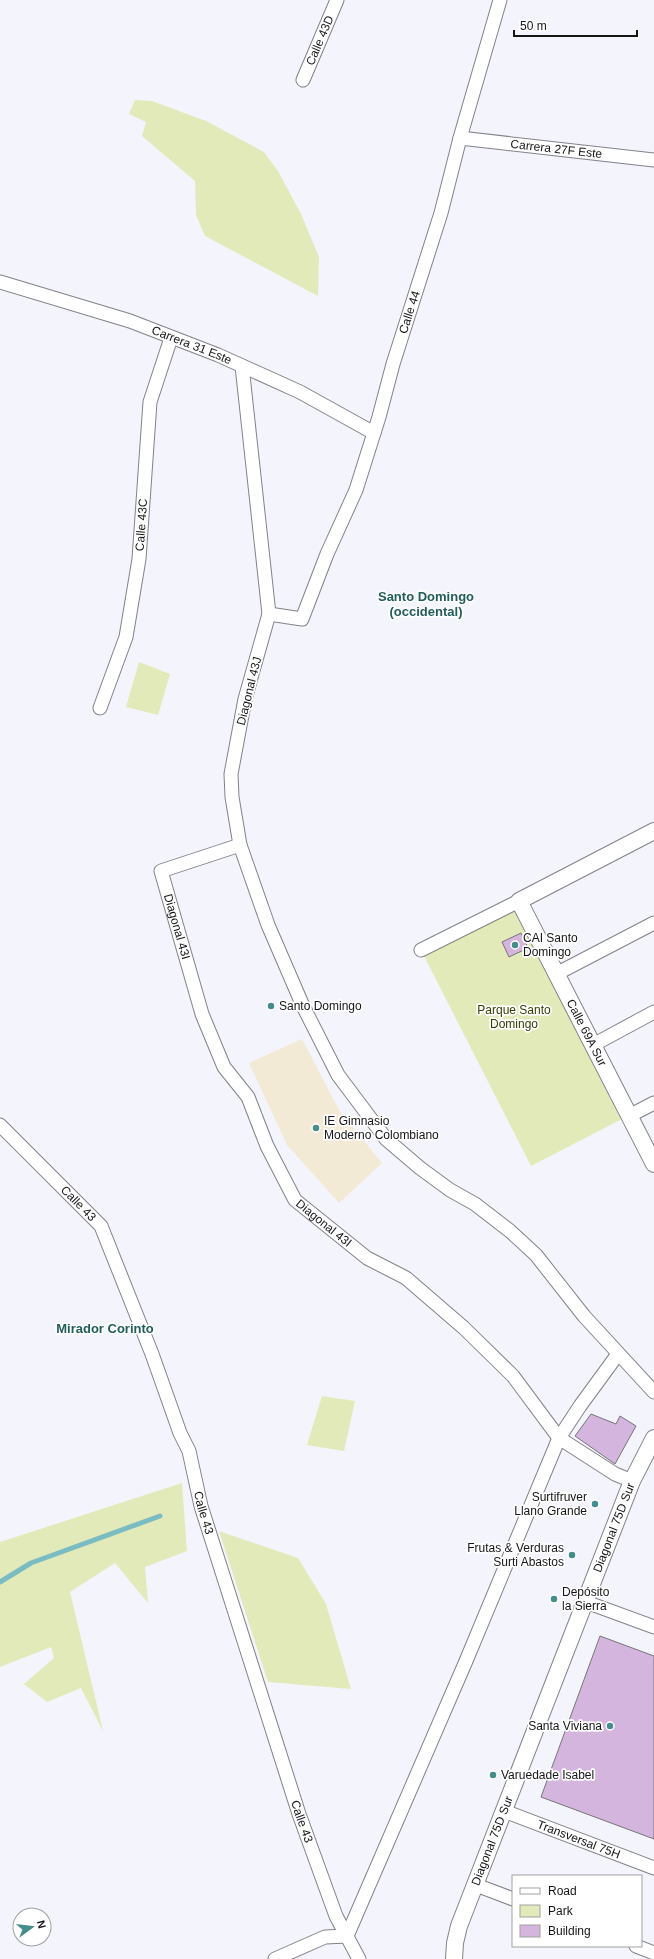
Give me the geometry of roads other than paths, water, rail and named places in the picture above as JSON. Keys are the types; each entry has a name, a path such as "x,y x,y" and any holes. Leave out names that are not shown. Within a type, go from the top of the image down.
{"street":[{"name":"Calle 43D","path":"304,80 337,0"},
{"name":"Calle 44","path":"270,614 302,619 327,554 356,490 419,279 441,213 460,138 500,0"},
{"name":"Carrera 27F Este","path":"460,138 654,160"},
{"name":"Carrera 31 Este","path":"0,282 130,321 218,355 300,392 374,433"},
{"name":"Calle 43C","path":"100,708 126,637 139,558 150,402 171,338"},
{"name":"Diagonal 43J","path":"242,366 270,614 245,699 232,774 232,797 240,845 268,925 303,1006 338,1075 386,1139 420,1168 450,1190 475,1204 536,1255 584,1316 654,1392"},
{"path":"421,950 654,831"},
{"name":"Diagonal 43I","path":"240,845 161,871 202,1014 224,1067 248,1097 267,1146 295,1200 367,1258 406,1278 464,1328 513,1376 559,1438"},
{"name":"Calle 69A Sur","path":"519,901 654,1164"},
{"path":"556,974 654,923"},
{"path":"592,1045 654,1012"},
{"path":"629,1116 654,1103"},
{"name":"Calle 43","path":"0,1125 83,1206 101,1226 152,1354 180,1433 189,1452 201,1506 296,1804 336,1916 359,1959"},
{"path":"276,1959 325,1937 347,1936 466,1662 559,1438 618,1354"},
{"path":"559,1438 616,1474 632,1481"},
{"name":"Diagonal 75D Sur","path":"453,1958 459,1926 632,1481 654,1438"},
{"path":"586,1602 654,1627"},
{"name":"Transversal 75H","path":"504,1811 654,1868"},
{"path":"476,1884 512,1899"},
{"path":"639,1947 654,1953"}],"waterway":[{"path":"0,1582 31,1563 160,1516"}],"place":[{"name":"CAI Santo Domingo","path":"515,945"},
{"name":"Santo Domingo","path":"271,1006"},
{"name":"IE Gimnasio Moderno Colombiano","path":"316,1128"},
{"name":"Surtifruver Llano Grande","path":"595,1504"},
{"name":"Frutas & Verduras Surti Abastos","path":"572,1555"},
{"name":"Depósito la Sierra","path":"554,1599"},
{"name":"Santa Viviana","path":"610,1726"},
{"name":"Varuedade Isabel","path":"493,1775"}],"district":[{"name":"Santo Domingo (occidental)","path":"426,604"},
{"name":"Mirador Corinto","path":"105,1328"}],"park label":[{"name":"Parque Santo Domingo","path":"514,1017"}]}
